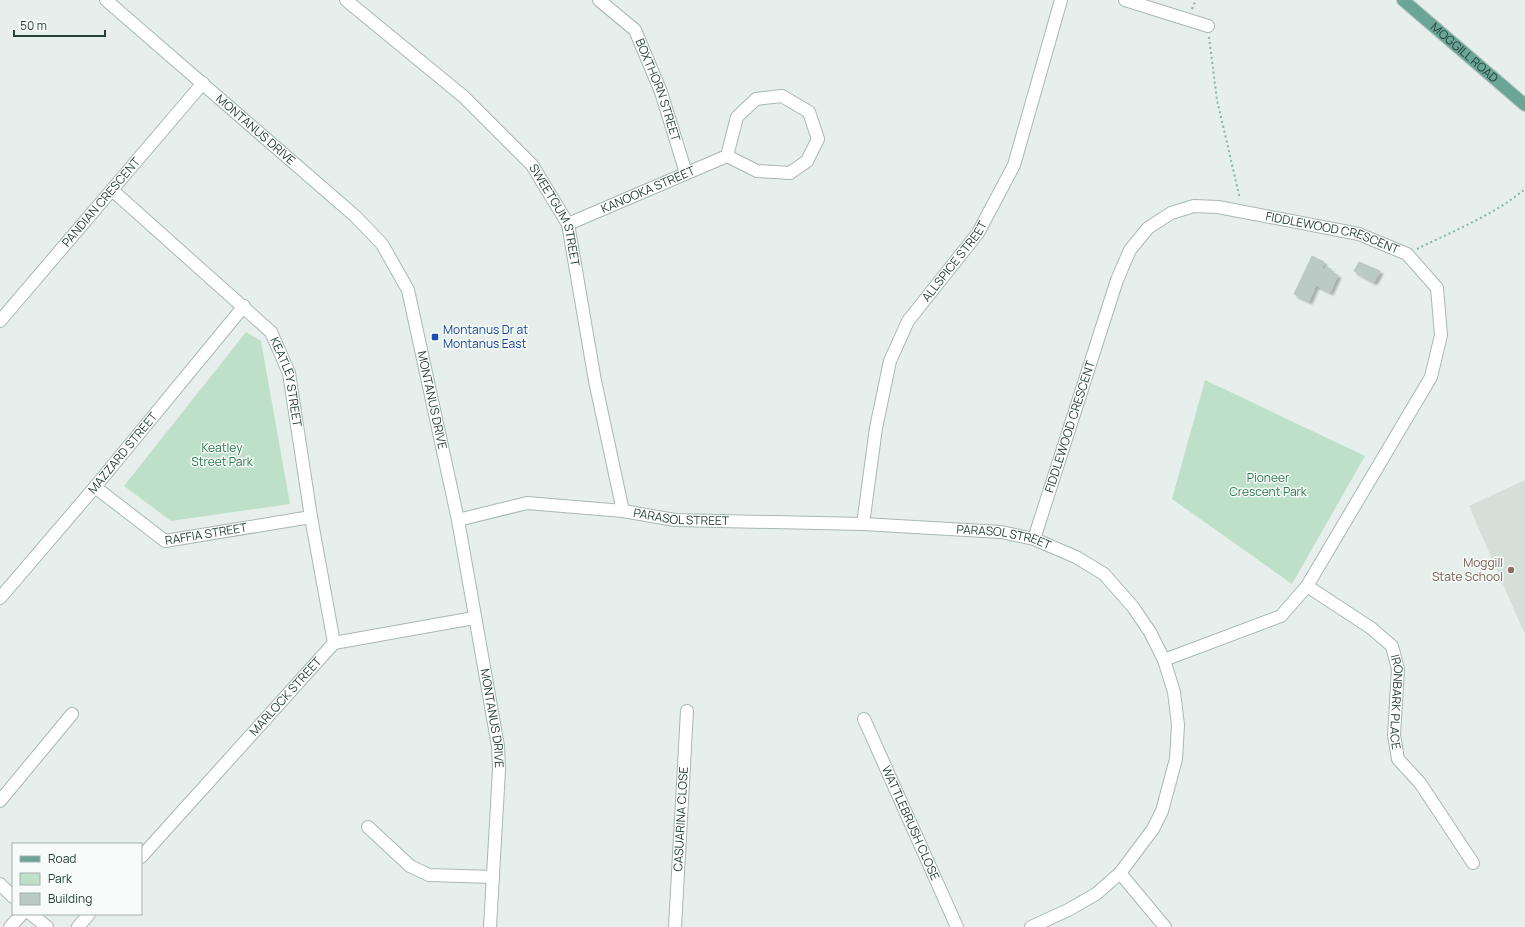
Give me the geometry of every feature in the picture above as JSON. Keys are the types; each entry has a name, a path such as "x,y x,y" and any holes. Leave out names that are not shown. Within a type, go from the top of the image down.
{"main road":[{"name":"MOGGILL ROAD","path":"1403,0 1525,105"}],"street":[{"name":"MONTANUS DRIVE","path":"106,0 356,216 382,244 408,290 458,520 474,618 498,746 499,770 490,927"},
{"name":"BOXTHORN STREET","path":"599,0 635,30 661,92 686,173"},
{"name":"ALLSPICE STREET","path":"863,524 876,428 890,360 908,321 978,233 1014,165 1062,0"},
{"path":"1124,0 1208,26"},
{"name":"SWEETGUM STREET","path":"349,1 464,97 532,164 568,224 594,381 623,511"},
{"name":"PANDIAN CRESCENT","path":"0,321 203,83"},
{"path":"782,96 809,112 818,139 807,161 790,173 757,171 728,156 737,117 756,99 782,96"},
{"name":"KANOOKA STREET","path":"568,224 728,156"},
{"name":"KEATLEY STREET","path":"112,190 244,306 271,332 289,373 311,517 334,642"},
{"name":"FIDDLEWOOD CRESCENT","path":"1034,539 1117,280 1130,250 1148,228 1171,213 1194,206 1218,206 1359,234 1407,254 1437,288 1441,335 1431,377 1307,586 1281,616 1164,660"},
{"name":"MAZZARD STREET","path":"0,598 95,487 244,306"},
{"name":"RAFFIA STREET","path":"95,487 165,541 311,517"},
{"name":"PARASOL STREET","path":"458,520 527,503 623,511 675,520 863,524 1001,532 1034,539 1076,557 1104,574 1134,607 1150,632 1164,660 1174,692 1178,725 1176,760 1162,811 1152,829 1120,873 1096,894 1068,910 1031,927"},
{"name":"IRONBARK PLACE","path":"1307,586 1371,628 1392,646 1398,669 1394,735 1398,759 1420,783 1473,863"},
{"path":"334,642 474,618"},
{"name":"MARLOCK STREET","path":"142,856 334,642"},
{"name":"CASUARINA CLOSE","path":"675,927 687,711"},
{"path":"0,801 72,714"},
{"name":"WATTLEBRUSH CLOSE","path":"864,719 958,927"},
{"path":"368,827 410,866 429,874 493,877"},
{"path":"1120,873 1165,927"},
{"path":"0,884 12,896"},
{"path":"10,927 21,915"},
{"path":"32,915 47,927"},
{"path":"78,927 88,915"}],"path":[{"path":"1208,26 1218,100 1240,195 1239,210"},
{"path":"1407,254 1478,218 1515,197 1525,189"}],"shaded area":[{"name":"Moggill State School","path":"1525,480 1525,635 1469,506"}],"green space":[{"name":"Keatley Street Park","path":"246,332 261,341 290,504 171,521 124,486"},
{"name":"Pioneer Crescent Park","path":"1205,380 1365,456 1292,584 1172,499"}],"building":[{"path":"1312,256 1324,262 1322,268 1325,269 1326,267 1331,269 1330,272 1338,275 1330,292 1316,285 1309,301 1294,294"},
{"path":"1359,262 1380,271 1374,282 1354,271"}],"place":[{"name":"Montanus Dr at Montanus East","path":"435,337"},
{"name":"Moggill State School","path":"1511,570"}]}
